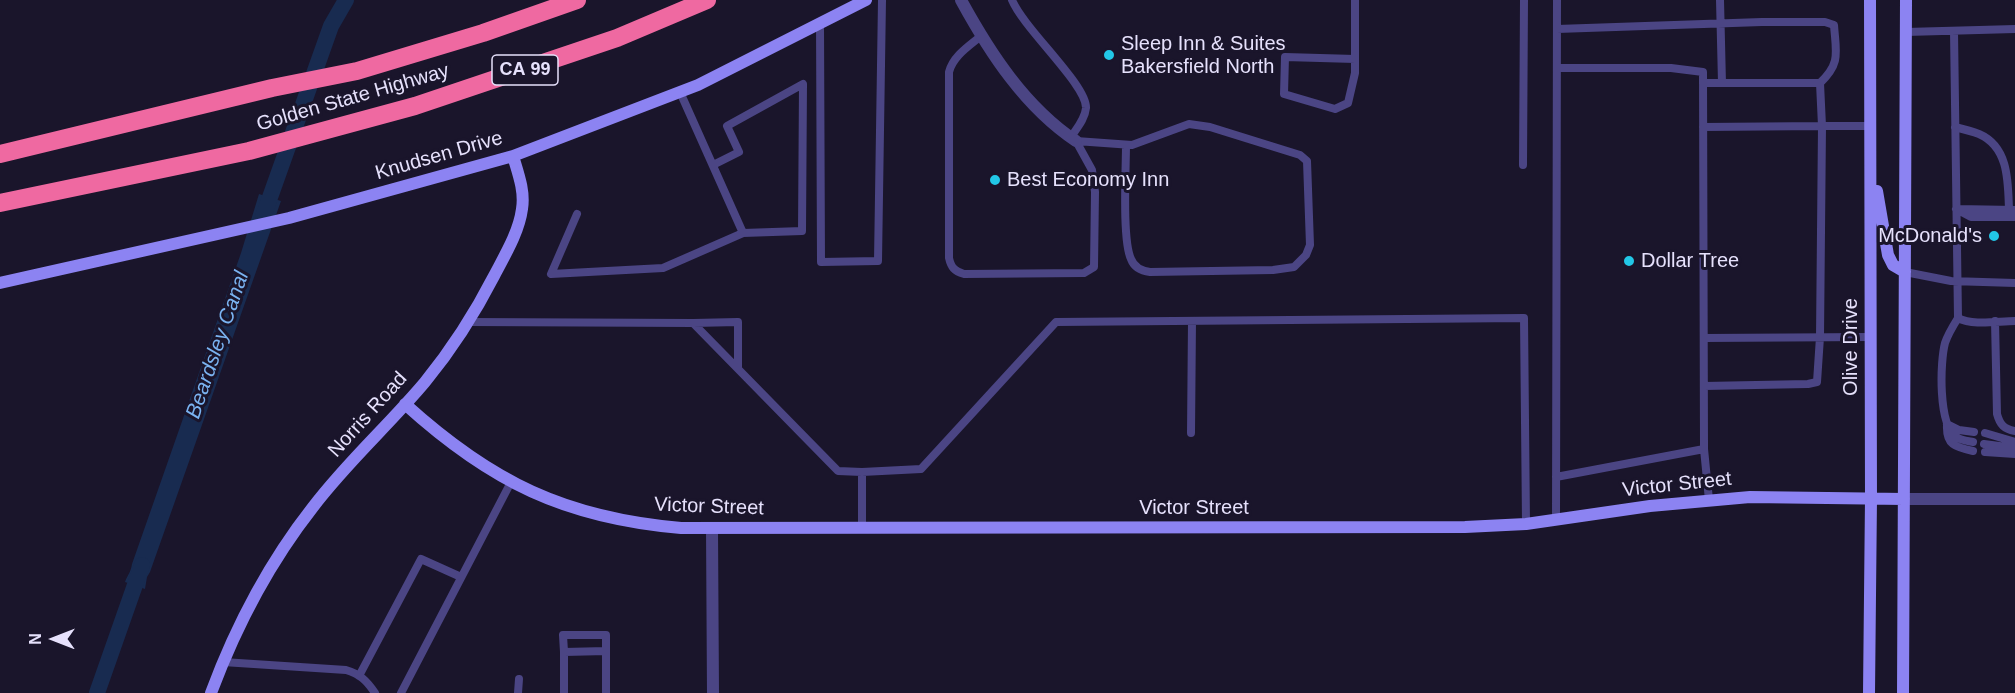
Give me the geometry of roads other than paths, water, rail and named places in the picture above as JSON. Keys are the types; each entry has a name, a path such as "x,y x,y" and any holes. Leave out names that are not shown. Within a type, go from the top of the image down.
{"highway":[{"name":"Golden State Highway","path":"0,154 272,88 357,71 483,33 577,0"},
{"name":"Golden State Highway","path":"0,203 249,151 415,106 627,34 707,0"}],"street":[{"name":"Knudsen Drive","path":"0,284 238,231 513,156 698,85 866,0"},
{"path":"961,0 981,36 1007,74 1037,108 1074,139"},
{"name":"Olive Drive","path":"1869,693 1870,0"},
{"path":"1903,693 1906,0"},
{"name":"Norris Road","path":"211,693 223,662 260,586 285,545 313,506 405,404 448,351 468,322 503,259 520,220 523,191 513,156"},
{"path":"1871,158 1888,255 1893,265 1905,272"},
{"name":"Victor Street","path":"405,404 438,434 511,482 568,507 610,519 645,525 862,529 1465,527 1526,524 1650,506 1750,497 2015,499"},
{"path":"712,528 713,693"}],"lane":[{"path":"820,23 821,262 878,261 882,0"},
{"path":"1012,0 1024,22 1082,92 1086,107 1074,139"},
{"path":"1355,0 1355,58 1355,74 1348,103 1335,109 1284,94 1285,57 1355,58"},
{"path":"1523,165 1524,0"},
{"path":"1556,520 1557,0"},
{"path":"1720,0 1722,83"},
{"path":"1557,29 1825,21 1834,25 1836,52 1833,71 1820,83 1703,83"},
{"path":"1906,32 2015,29"},
{"path":"1954,31 1958,318 1945,343 1942,361 1942,401 1951,432 1957,439 1973,447"},
{"path":"981,36 962,52 949,72 949,258 956,272 964,274 1084,273 1094,267 1095,192 1092,170 1074,139"},
{"path":"1557,68 1671,68 1703,72 1704,449 1709,500"},
{"path":"1704,386 1817,382 1820,337 1822,126 1820,83"},
{"path":"578,214 552,274 663,268 743,233 802,231 803,84 727,126 739,152 713,165"},
{"path":"680,92 743,233"},
{"path":"1074,139 1126,145 1189,124 1210,127 1300,155 1307,161 1310,245 1306,255 1294,267 1273,270 1150,272 1137,266 1131,259 1126,238 1126,145"},
{"path":"1703,127 1871,126"},
{"path":"1955,127 1979,134 1994,144 2002,156 2012,210 1956,209"},
{"path":"1956,209 1971,217 2015,217"},
{"path":"1905,272 1956,281 2015,283"},
{"path":"693,323 838,471 862,472 921,469 1056,322 1524,318 1526,524"},
{"path":"1958,318 1963,321 2015,321"},
{"path":"1191,433 1192,321"},
{"path":"1995,321 1997,414 1999,422 2005,429 2015,431"},
{"path":"468,322 738,322 738,368"},
{"path":"1704,338 1871,337"},
{"path":"1947,424 1959,430 1974,432"},
{"path":"1985,433 2015,442"},
{"path":"2015,448 1985,448 2015,454"},
{"path":"1556,477 1704,449"},
{"path":"862,472 862,529"},
{"path":"402,693 511,482"},
{"path":"359,676 421,559 461,577"},
{"path":"564,693 564,635 606,635 606,693"},
{"path":"564,652 606,651"},
{"path":"223,662 346,670 364,679 375,693"},
{"path":"518,693 519,679"}],"water":[{"path":"259,194 281,201 147,577 145,589 125,582 241,253"}],"waterway":[{"name":"Beardsley Canal","path":"263,217 331,26 346,0"},
{"name":"Beardsley Canal","path":"97,693 142,565"}],"place":[{"name":"Sleep Inn & Suites Bakersfield North","path":"1109,55"},
{"name":"Best Economy Inn","path":"995,180"},
{"name":"McDonald's","path":"1994,236"},
{"name":"Dollar Tree","path":"1629,261"}]}
